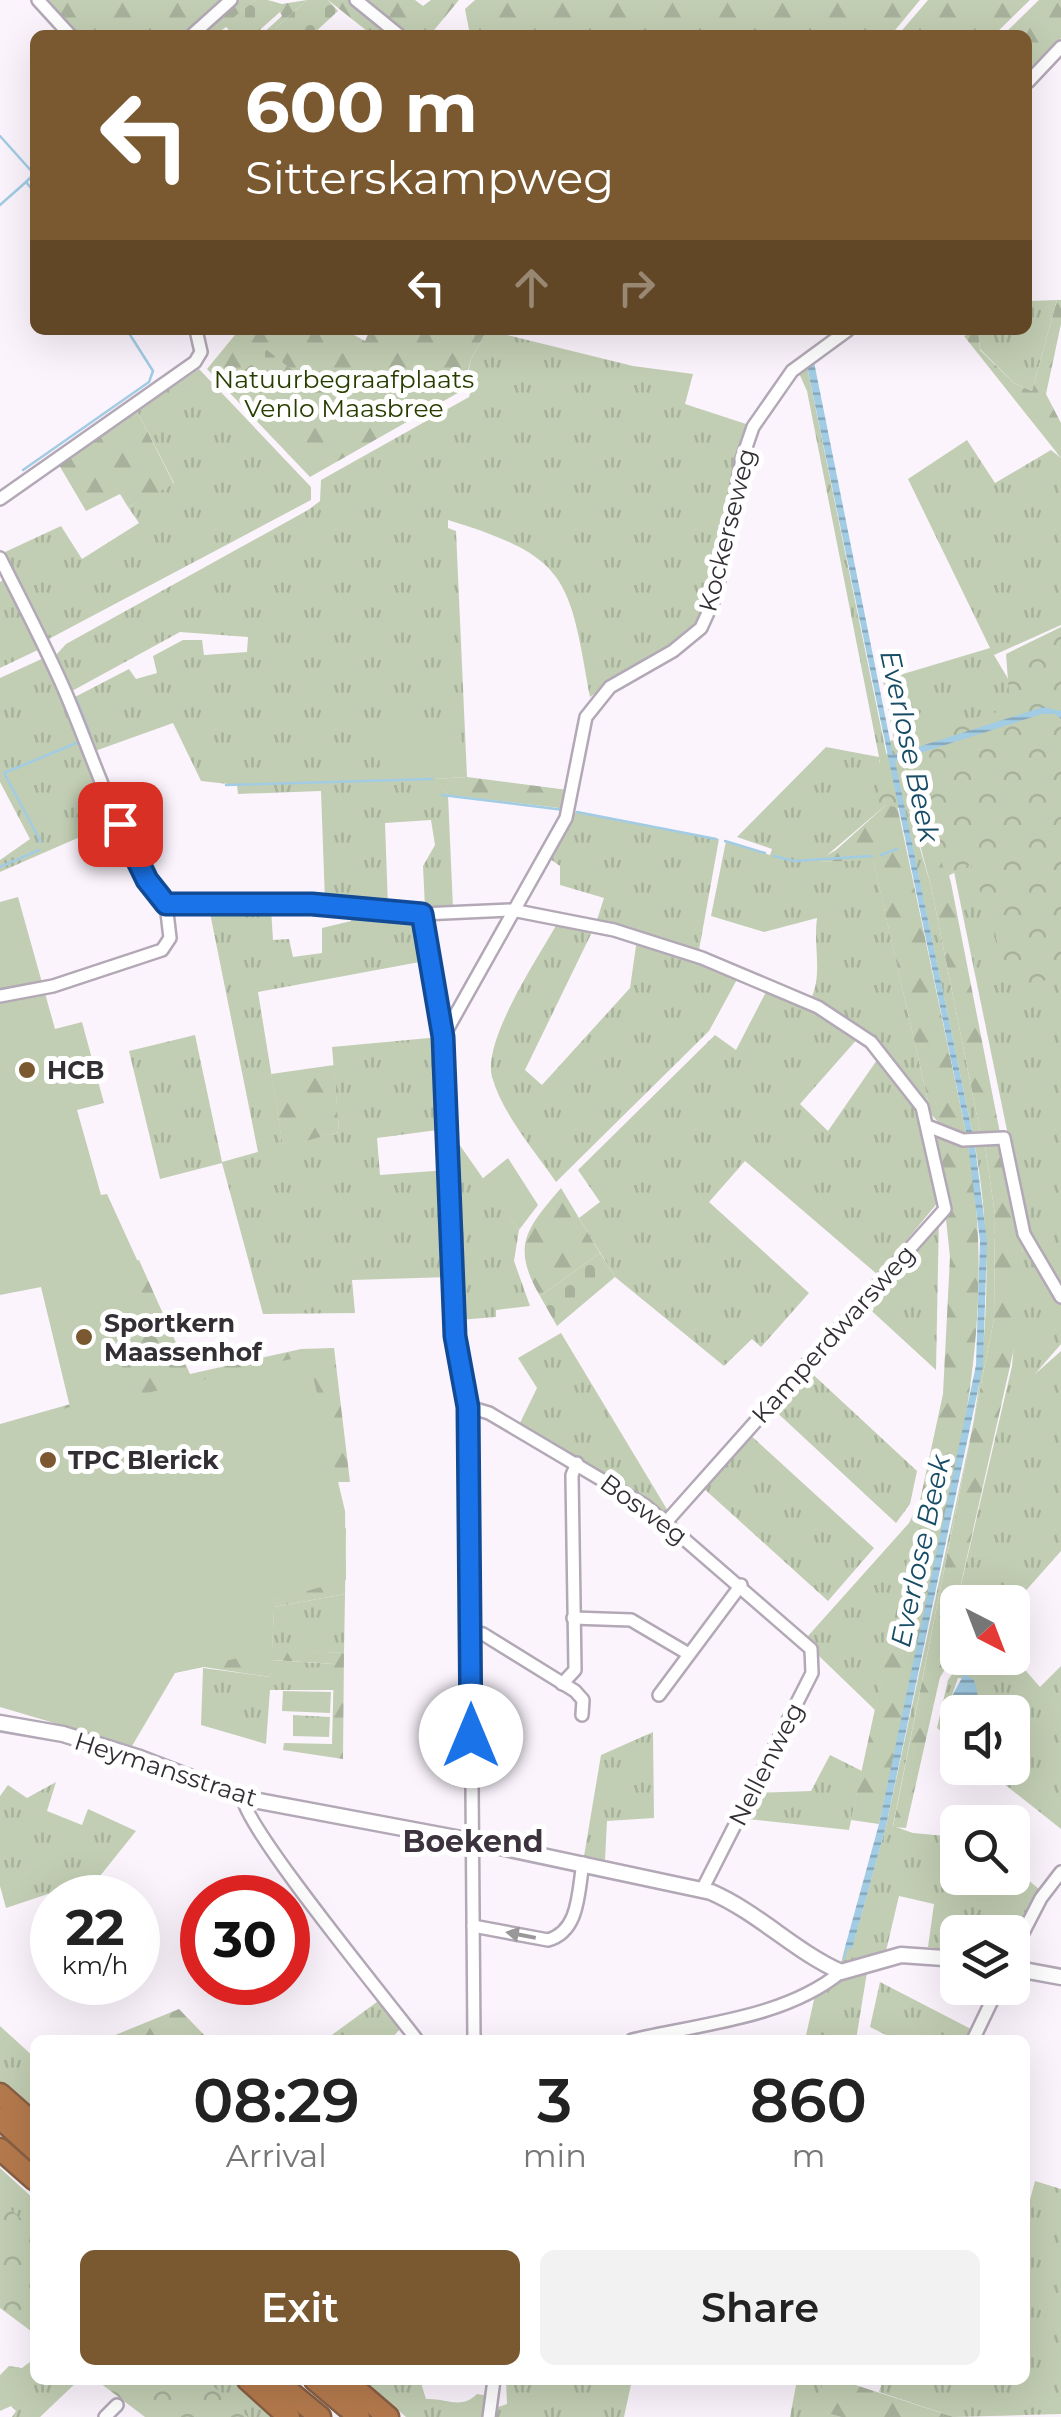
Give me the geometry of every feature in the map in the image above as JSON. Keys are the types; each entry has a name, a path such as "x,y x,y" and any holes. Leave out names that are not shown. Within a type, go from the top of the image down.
{"highway":[{"path":"0,2094 30,2121"},
{"path":"0,2118 30,2145"},
{"path":"0,2149 30,2176"},
{"path":"254,2385 289,2417"},
{"path":"282,2385 320,2417"},
{"path":"321,2385 358,2417"},
{"path":"351,2385 388,2417"}],"street":[{"path":"38,0 65,30"},
{"path":"198,30 231,0"},
{"path":"356,0 394,30"},
{"path":"1032,78 1061,46"},
{"path":"0,498 195,362 201,352 197,335"},
{"name":"Kockerseweg","path":"443,1037 566,818 586,716 596,700 629,674 689,640 710,614 752,428 792,371 841,335"},
{"path":"0,558 54,667 106,795 147,880 166,904 170,938 162,950 53,986 0,996"},
{"path":"166,904 312,904 422,914 512,910 614,930 685,952 818,1007 871,1042 910,1088 930,1127 964,1140 1004,1138 1024,1234 1061,1298"},
{"path":"422,914 443,1037 455,1336 468,1407 474,2035"},
{"name":"Kamperdwarsweg","path":"667,1521 945,1209 930,1127"},
{"name":"Bosweg","path":"468,1407 576,1463 667,1521 802,1638"},
{"path":"562,1684 575,1670 572,1475 576,1463"},
{"path":"658,1695 741,1586"},
{"path":"573,1618 631,1620 687,1653"},
{"path":"470,1632 483,1634 562,1684 582,1700 582,1715"},
{"name":"Nellenweg","path":"702,1890 812,1673 811,1650 802,1638"},
{"name":"Heymansstraat","path":"0,1723 63,1734 243,1798 472,1840 702,1890 740,1904 810,1957 841,1972"},
{"path":"243,1798 244,1808 275,1855 413,2035"},
{"path":"473,1926 548,1940 558,1937 573,1918 582,1863"},
{"path":"1030,1918 1061,1872"},
{"path":"654,2035 772,2008 810,1994 841,1972 901,1956 940,1958"},
{"path":"1030,1971 1061,1977"},
{"path":"974,2035 990,2005"},
{"path":"489,2417 493,2385"},
{"path":"104,2417 117,2404"}],"green space":[{"path":"45,0 223,0 189,30 72,30"},
{"path":"238,0 255,0 234,18 276,10 268,0 282,4 307,0 274,30 267,30 282,16 280,12 260,30 205,30"},
{"path":"255,0 268,0 277,10 255,30 244,30 233,18"},
{"path":"307,0 328,0 338,11 317,30 274,30"},
{"path":"328,0 350,0 388,30 366,30"},
{"path":"362,0 415,0 423,6 431,0 459,0 434,30 400,30"},
{"path":"475,0 920,0 895,30 469,30 465,9"},
{"path":"928,0 1030,0 999,30 902,30"},
{"path":"1039,0 1061,0 1061,38 1032,70 1032,30 1008,30"},
{"path":"1057,300 1032,391 1014,383 980,349 979,335 1032,335 1032,301"},
{"path":"1057,300 1061,300 1061,324 1046,394 1061,423 1061,458 964,336 978,335 980,350 1014,383 1032,391"},
{"name":"Natuurbegraafplaats Venlo Maasbree","path":"235,335 354,335 365,341 368,335 484,335 471,359 463,390 310,477 207,369"},
{"path":"484,335 507,335 633,366 693,374 685,404 749,425 737,456 711,604 700,624 590,697 576,624 568,598 556,578 541,561 518,547 448,520 448,528 456,531 467,777 434,779 448,795 453,908 425,908 423,866 435,845 431,820 385,823 388,907 325,902 321,791 238,794 237,785 201,781 173,723 95,751 73,698 129,669 136,679 157,673 153,656 183,640 202,640 204,655 247,652 248,637 180,632 72,691 56,655 66,644 308,510 320,501 321,480 469,397 474,382 467,378 471,359"},
{"path":"267,350 292,370 288,379 256,393 237,377"},
{"path":"807,366 888,762 879,759 886,805 819,862 873,859 931,1114 879,1048 811,999 816,979 817,918 764,932 711,916 726,841 770,855 772,849 737,837 826,747 879,757 807,391 798,371"},
{"path":"199,369 311,487 311,500 45,641 5,552 61,526 82,559 139,523 128,507 174,483 137,411"},
{"path":"137,411 174,484 128,507 120,494 86,511 59,465"},
{"path":"967,440 995,483 1051,450 1061,458 1061,625 994,655 1027,711 891,752 889,741 894,740 883,680 990,648 908,479"},
{"path":"6,578 42,648 0,668 0,582"},
{"path":"1061,627 1061,974 1014,992 971,864 946,877 927,815 879,803 876,767 894,745 1010,706 1006,654"},
{"path":"46,657 114,822 0,872 0,860 30,839 0,782 0,678"},
{"path":"379,728 461,728 464,773 380,772"},
{"path":"879,758 888,762 967,1137 945,1130 931,1114 873,860 815,862 836,850 886,805"},
{"path":"919,758 951,883 1000,1133 981,1136 931,886 898,763"},
{"path":"895,763 931,886 981,1136 973,1136"},
{"path":"467,777 568,790 568,809 448,795 433,779"},
{"path":"576,811 719,839 699,950 597,920 604,898 560,885 560,866 550,859"},
{"path":"991,856 1061,953 1061,1290 1027,1228 953,867"},
{"name":"Sportkern Maassenhof","path":"18,897 55,1029 82,1022 104,1103 77,1110 101,1195 107,1194 138,1262 130,1264 143,1310 110,1319 130,1397 308,1355 345,1511 346,1580 274,1600 272,1650 175,1673 132,1746 0,1707 0,1426 70,1407 41,1287 0,1295 0,902"},
{"path":"209,908 271,908 273,940 289,939 293,957 322,953 322,928 351,921 351,911 404,915 419,925 425,961 258,992 283,1146 339,1132 332,1047 440,1037 445,1129 377,1138 380,1175 447,1170 450,1277 352,1280 355,1313 263,1314 222,1163 160,1179 129,1051 195,1035 222,1162 258,1152"},
{"path":"558,922 594,928 525,1070 542,1085 630,988 637,939 740,974 709,1031 556,1182 504,1105 492,1077 491,1061 504,1020"},
{"path":"768,988 859,1037 800,1104 828,1131 879,1057 921,1115 939,1201 878,1275 745,1161 709,1202 809,1293 761,1347 752,1339 724,1366 615,1277 579,1218 600,1202 578,1170 715,1035 736,1050"},
{"path":"334,1065 339,1132 283,1147 271,1074"},
{"path":"937,1135 968,1145 979,1260 977,1316 954,1482 879,1824 851,1820 943,1394 950,1257"},
{"path":"454,1144 459,1144 519,1230 514,1261 530,1306 496,1310 496,1317 459,1320"},
{"path":"1002,1144 1023,1242 1017,1335 961,1585 941,1585 994,1319 995,1215 985,1145"},
{"path":"985,1145 995,1215 994,1319 973,1422 986,1285 984,1216 975,1146"},
{"path":"508,1158 538,1205 519,1230 482,1179"},
{"path":"561,1188 600,1253 540,1296 526,1264 526,1239"},
{"path":"939,1217 936,1370 863,1303"},
{"path":"1023,1242 1061,1303 1061,1344 1035,1374 1061,1351 1061,1551 1030,1586 961,1585 1012,1366"},
{"path":"600,1253 615,1277 557,1326 540,1296"},
{"path":"139,1260 190,1374 301,1349 334,1348 350,1482 336,1482 259,1604 333,1583 325,1543 346,1528 345,1594 274,1607 272,1649 344,1653 343,1759 283,1750 284,1743 332,1744 334,1664 272,1660 270,1677 204,1667 159,1676 0,1445 0,1424 127,1388 110,1319 125,1264"},
{"path":"561,1333 668,1511 666,1514 519,1425 537,1388 518,1358"},
{"path":"806,1368 917,1471 910,1504 896,1523 771,1407"},
{"path":"972,1432 893,1826 940,1835 940,1895 1030,1895 1030,1881 1040,1890 1026,1915 940,1915 940,1949 928,1947 934,1904 899,1896 885,1955 841,1963 845,1947 852,1948 886,1826"},
{"path":"748,1433 874,1548 828,1601 701,1486"},
{"path":"919,1503 875,1710 819,1656 808,1636 909,1523"},
{"path":"940,1591 940,1675 906,1828 893,1827"},
{"path":"345,1594 344,1653 272,1650 274,1607"},
{"path":"271,1660 334,1664 334,1690 270,1690 266,1744 201,1725 203,1668 270,1677"},
{"path":"1061,1666 1061,1829 1005,1785 1030,1785 1030,1695 977,1695 974,1680 958,1678 952,1695 945,1695 952,1675 1030,1675 1040,1687"},
{"path":"283,1691 331,1692 330,1713 282,1711"},
{"path":"293,1715 330,1717 329,1737 293,1736"},
{"path":"653,1732 654,1818 607,1821 605,1860 584,1856 601,1755"},
{"path":"830,1755 862,1771 849,1830 739,1818 752,1793 811,1791"},
{"path":"56,1782 47,1811 82,1825 88,1809 136,1831 101,1875 30,1875 30,1900 6,1908 0,1886 0,1796 8,1785 27,1798"},
{"path":"867,1972 857,2035 806,2035 815,1995 851,1974"},
{"path":"880,1982 971,2029 968,2035 886,2035 870,2027"},
{"path":"381,1999 401,2028 395,2035 332,2035"},
{"path":"179,2009 204,2035 115,2035"},
{"path":"0,2026 30,2053 30,2109 0,2082"},
{"path":"0,2168 30,2195 30,2310 0,2289"},
{"path":"1035,2181 1061,2189 1061,2414 954,2417 879,2392 881,2385 1030,2385 1030,2200"},
{"path":"0,2200 30,2227 30,2330 0,2308"},
{"path":"30,2362 30,2385 74,2385 40,2417 12,2417 16,2411 11,2406 0,2411 0,2375 9,2366 22,2368"},
{"path":"103,2385 212,2385 248,2417 145,2417"},
{"path":"132,2385 239,2385 274,2417 177,2417"},
{"path":"370,2385 422,2385 426,2399 459,2402 477,2394 489,2396 486,2417 406,2417"},
{"path":"506,2385 631,2385 624,2417 493,2417 495,2408 507,2404"},
{"path":"796,2385 822,2385 819,2409 841,2417 790,2417"},
{"path":"822,2385 855,2385 954,2417 841,2417 818,2410"}],"water":[{"path":"814,362 893,755 1043,707 1061,711 1061,719 1055,714 1042,714 895,761 973,1136 967,1137 807,366"},
{"path":"968,1145 975,1146 987,1241 983,1366 886,1826 852,1949 845,1947 879,1824 976,1365 980,1241"},
{"path":"963,1675 974,1680 977,1695 953,1695"}],"waterway":[{"path":"0,136 30,170"},
{"path":"26,182 30,178"},
{"path":"0,205 26,182 30,187"},
{"path":"23,470 149,382 153,371 130,335"},
{"path":"76,698 90,734"},
{"path":"41,842 4,773 79,742"},
{"path":"226,785 432,779"},
{"path":"442,795 564,810"},
{"path":"577,812 716,839"},
{"path":"725,841 765,853"},
{"path":"881,855 897,849"},
{"path":"0,867 39,850"},
{"path":"774,856 794,861 872,856"},
{"name":"Everlose Beek","path":"844,1958 847,1946"}],"place":[{"name":"HCB","path":"27,1070"},
{"name":"Sportkern Maassenhof","path":"84,1337"},
{"name":"TPC Blerick","path":"48,1460"}],"district":[{"name":"Boekend","path":"473,1841"}],"route":[{"path":"120,824 147,880 166,904 312,904 422,914 443,1037 455,1336 468,1407 471,1736"}]}
